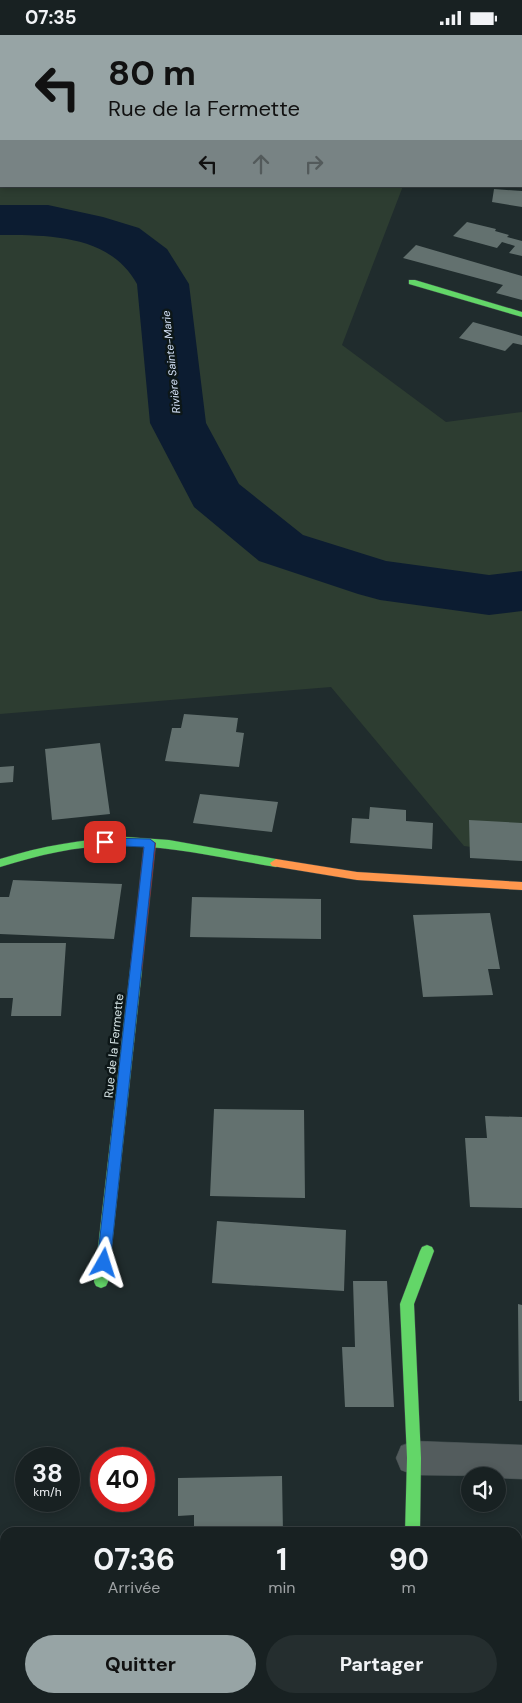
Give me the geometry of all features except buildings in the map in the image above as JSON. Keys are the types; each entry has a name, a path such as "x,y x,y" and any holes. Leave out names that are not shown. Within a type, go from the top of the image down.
{"street":[{"path":"412,282 522,315"},
{"path":"0,863 35,852 105,842 150,843 356,876 522,886"},
{"name":"Rue de la Fermette","path":"102,1282 150,843"},
{"path":"412,1527 414,1458 407,1304 427,1251"},
{"path":"414,1458 522,1462"}],"green space":[{"path":"0,187 403,187 342,345 446,422 522,412 522,854 464,846 331,687 0,714"}],"waterway":[{"name":"Rivière Sainte-Marie","path":"0,220 48,220 86,227 121,239 149,260 163,284 178,423 215,494 281,548 380,580 489,595 522,591"}],"traffic: fast":[{"path":"412,282 522,315"},
{"path":"0,863 65,847 126,841 212,851 276,863"},
{"path":"101,1282 136,970"},
{"path":"412,1527 414,1458 407,1304 427,1251"}],"traffic: slow":[{"path":"276,863 357,876 522,886"}],"traffic: jam":[{"path":"136,970 150,843"}],"route":[{"path":"104,1263 150,843 105,842"}]}
